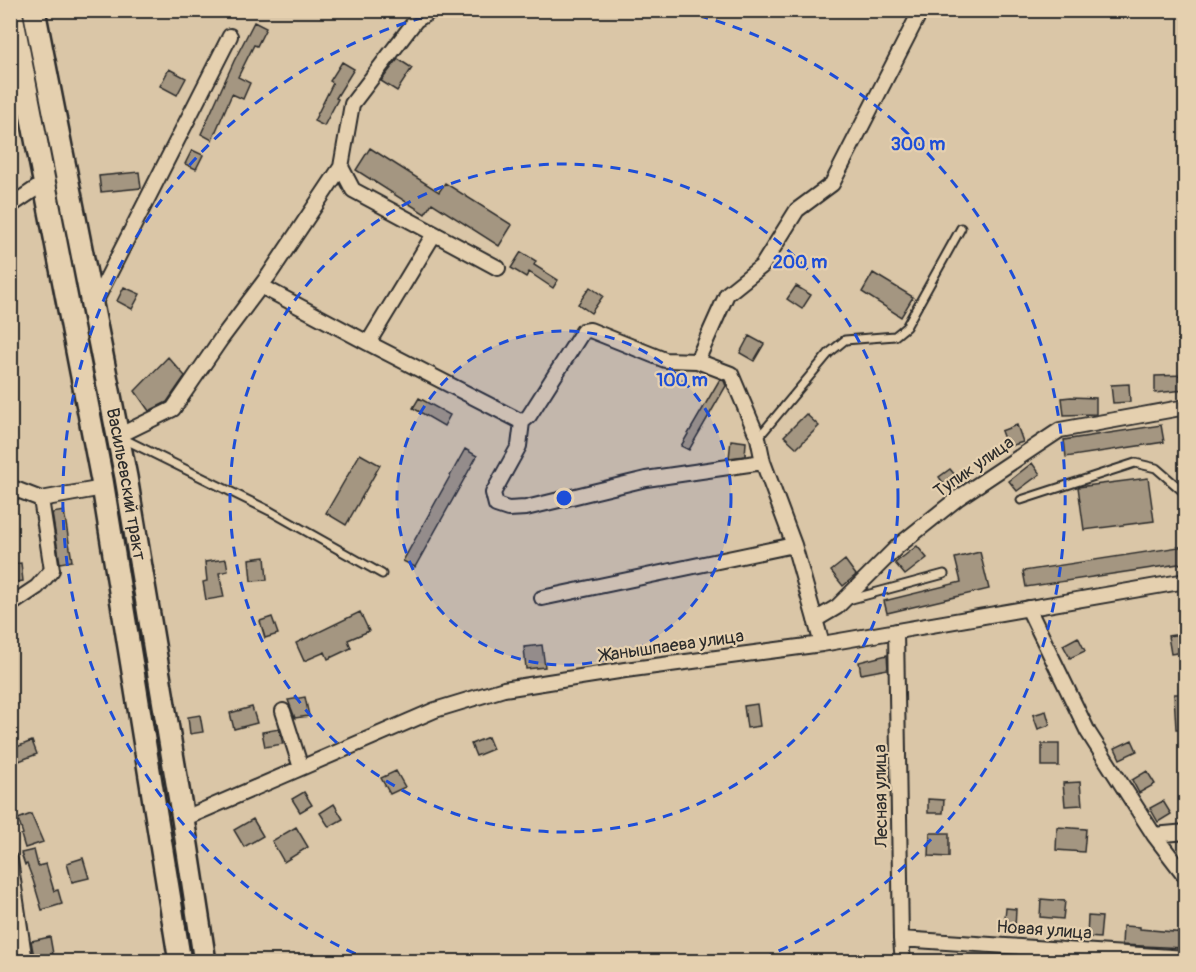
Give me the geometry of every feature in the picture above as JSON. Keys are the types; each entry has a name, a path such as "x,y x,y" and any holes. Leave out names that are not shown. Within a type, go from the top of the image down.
{"main road":[{"name":"Васильевский тракт","path":"11,10 18,85 44,183 103,488 180,962"},
{"name":"Васильевский тракт","path":"34,10 118,436 205,962"},
{"path":"111,539 136,537"},
{"path":"118,580 143,577"}],"street":[{"path":"118,436 173,409 261,286 341,167 352,104 416,20 432,10"},
{"path":"697,361 727,294 762,266 797,210 832,184 921,10"},
{"path":"93,306 230,36"},
{"path":"341,167 353,190 498,268"},
{"path":"10,206 44,183"},
{"path":"368,343 434,234"},
{"path":"261,286 522,422"},
{"path":"763,462 646,479 526,508 508,509 496,505 493,493 519,446 522,422 529,416 583,332 590,330 665,360 697,361 730,374 758,438 763,462 794,545 822,644"},
{"name":"Тупик улица","path":"815,620 837,607 898,546 958,498 1060,430 1185,407"},
{"path":"10,486 41,499 103,488"},
{"path":"10,605 37,587 52,570 41,499"},
{"path":"542,598 794,545"},
{"name":"Жанышпаева улица","path":"183,819 435,710 504,689 625,670 822,644 1185,581"},
{"path":"1028,608 1088,732 1154,835 1185,877"},
{"name":"Лесная улица","path":"896,631 903,962"},
{"path":"283,711 301,768"},
{"path":"1154,835 1185,832"},
{"path":"10,860 25,962"},
{"name":"Новая улица","path":"901,939 1185,958"}],"lane":[{"path":"758,438 829,353 845,340 895,336 906,327 961,228"},
{"path":"118,436 270,511 382,574"},
{"path":"1021,500 1135,463 1156,468 1185,494"},
{"path":"844,601 944,574"}],"building":[{"path":"254,22 266,28 257,46 254,45 238,77 250,83 243,99 232,94 212,140 201,134"},
{"path":"398,59 412,68 397,91 381,81"},
{"path":"342,62 354,69 336,98 338,99 324,126 314,121 333,83 330,81"},
{"path":"169,69 186,78 177,95 160,86"},
{"path":"370,148 439,192 445,183 512,225 499,246 432,203 425,214 356,170"},
{"path":"192,150 203,155 196,169 185,164"},
{"path":"139,172 141,188 101,192 99,176"},
{"path":"521,252 536,261 534,265 558,280 553,288 529,272 526,277 511,268"},
{"path":"873,273 913,297 901,317 862,292"},
{"path":"796,286 811,295 802,309 787,299"},
{"path":"124,287 140,294 132,309 117,301"},
{"path":"590,287 603,296 591,313 578,304"},
{"path":"749,336 764,344 754,361 740,353"},
{"path":"168,357 185,376 167,402 149,411 135,391"},
{"path":"1185,375 1185,390 1155,393 1155,376"},
{"path":"720,379 726,386 689,450 681,446"},
{"path":"1129,384 1130,402 1113,403 1111,385"},
{"path":"419,398 450,415 444,426 413,408"},
{"path":"1062,398 1096,398 1096,414 1064,415"},
{"path":"806,414 819,426 797,448 784,436"},
{"path":"1017,425 1023,442 1007,447 1001,431"},
{"path":"1161,425 1164,442 1066,457 1064,440"},
{"path":"731,440 746,442 745,456 729,458"},
{"path":"465,449 477,456 415,567 403,561"},
{"path":"360,454 380,465 346,525 326,513"},
{"path":"1032,463 1040,474 1017,491 1009,481"},
{"path":"950,469 960,481 948,490 939,477"},
{"path":"1148,478 1154,521 1084,530 1078,487"},
{"path":"64,511 72,561 60,563 52,513"},
{"path":"917,546 927,558 905,575 895,563"},
{"path":"1185,546 1185,563 1026,587 1023,571"},
{"path":"980,552 989,589 887,613 884,601 961,582 955,558"},
{"path":"265,557 267,580 251,581 249,559"},
{"path":"226,559 228,571 219,573 224,597 206,600 203,582 207,581 205,562"},
{"path":"845,560 856,575 843,586 831,571"},
{"path":"21,563 23,581 10,583 10,564"},
{"path":"360,612 369,631 348,640 351,648 328,659 325,652 304,661 296,643"},
{"path":"272,617 278,634 265,638 260,621"},
{"path":"1181,634 1184,652 1171,654 1168,636"},
{"path":"1078,637 1085,651 1070,658 1063,645"},
{"path":"542,645 545,667 526,669 524,647"},
{"path":"887,655 888,669 861,674 859,662"},
{"path":"1174,694 1185,694 1185,729 1176,729"},
{"path":"305,697 309,716 295,718 288,700"},
{"path":"757,704 760,726 747,728 744,706"},
{"path":"252,707 257,723 234,729 230,713"},
{"path":"1046,711 1050,725 1038,729 1033,715"},
{"path":"200,715 203,732 190,734 188,717"},
{"path":"279,729 283,744 265,747 262,732"},
{"path":"488,737 493,749 476,756 471,744"},
{"path":"1132,740 1137,751 1120,759 1115,748"},
{"path":"32,741 37,754 19,761 14,748"},
{"path":"1042,744 1059,744 1059,766 1042,766"},
{"path":"396,771 405,787 390,794 381,778"},
{"path":"1147,771 1155,784 1139,793 1132,780"},
{"path":"1080,782 1082,805 1065,806 1063,783"},
{"path":"304,792 312,805 300,812 292,799"},
{"path":"928,799 944,800 943,813 928,813"},
{"path":"1163,801 1171,814 1158,822 1150,808"},
{"path":"334,804 343,819 329,827 320,813"},
{"path":"31,814 43,842 25,848 18,819"},
{"path":"253,819 263,836 244,847 234,830"},
{"path":"296,827 308,847 284,862 272,841"},
{"path":"1057,827 1086,829 1084,852 1056,850"},
{"path":"930,833 949,833 949,857 929,856"},
{"path":"34,850 38,866 46,864 54,891 58,890 62,904 42,910 33,880 21,853"},
{"path":"83,858 89,878 72,882 67,863"},
{"path":"1041,899 1065,901 1063,919 1040,917"},
{"path":"1006,908 1016,909 1015,928 1004,927"},
{"path":"1088,916 1102,917 1100,938 1087,937"},
{"path":"1123,926 1185,933 1185,948 1122,945"},
{"path":"50,937 53,954 34,957 31,941"}]}
